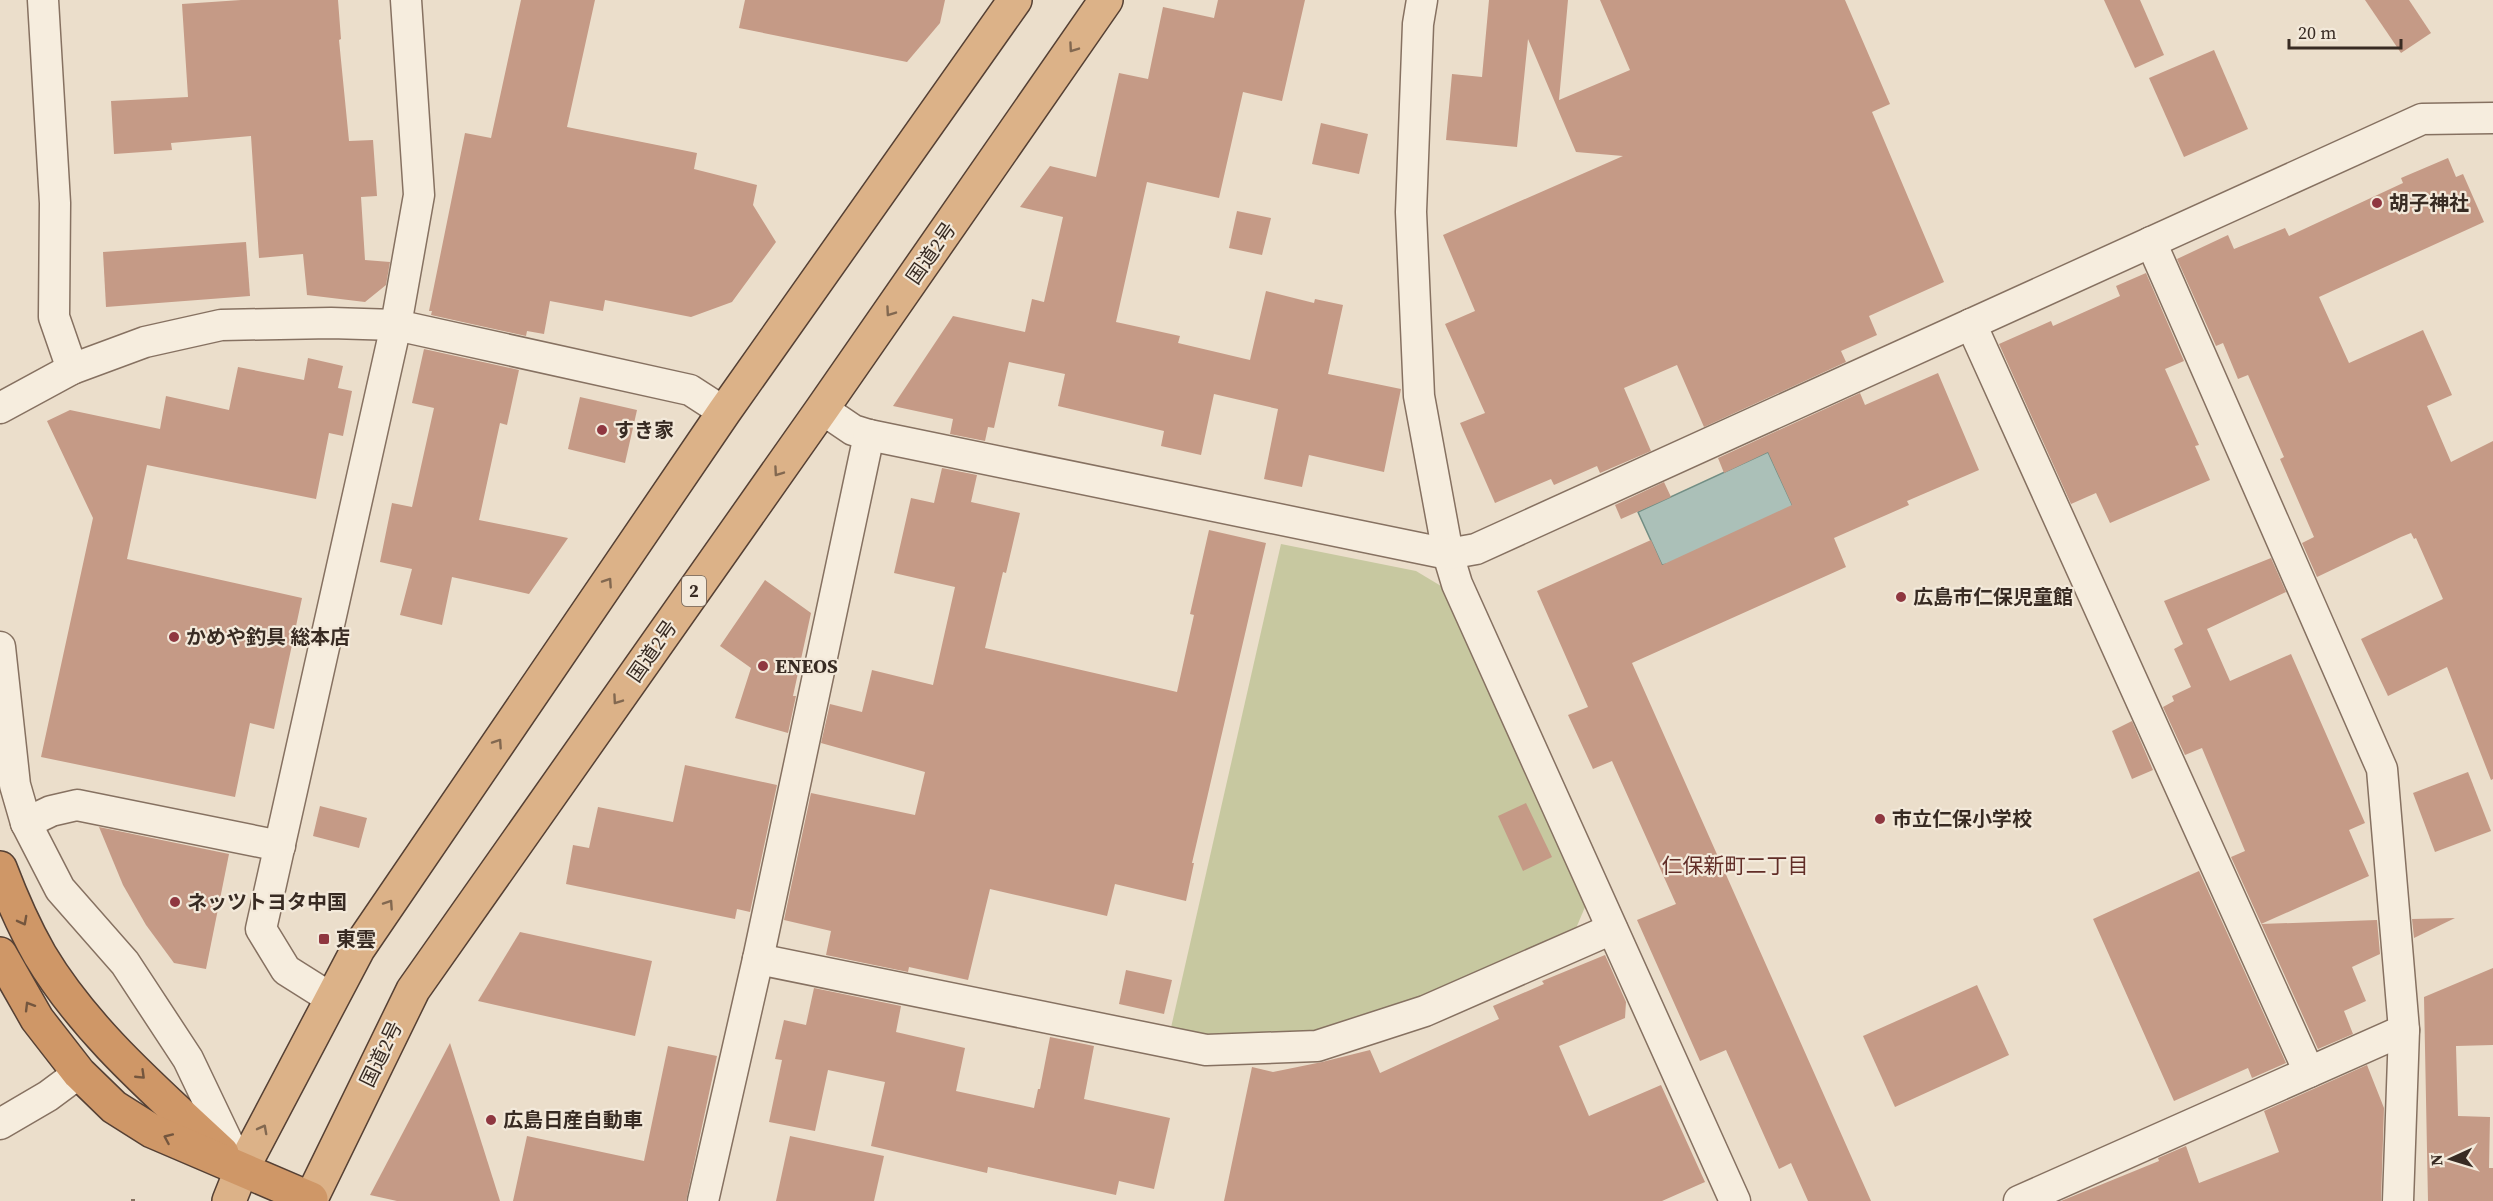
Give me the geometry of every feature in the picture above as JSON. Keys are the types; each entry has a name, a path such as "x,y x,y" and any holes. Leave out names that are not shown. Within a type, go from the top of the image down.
{"highway":[{"name":"国道2号","path":"312,1200 413,990 822,409 1106,0"},
{"path":"229,1201 241,1171 358,949 724,412 1006,4"},
{"path":"0,867 15,907 40,956 70,999 104,1040 241,1171"},
{"path":"0,954 37,1019 79,1073 114,1107 152,1131 312,1200"}],"street":[{"path":"43,0 55,203 54,317 72,369"},
{"path":"332,999 286,970 261,929 396,325 419,195 406,0"},
{"path":"1422,0 1418,24 1411,212 1419,384 1448,554 1457,584 1735,1201"},
{"path":"822,409 853,429 869,435 1448,554 1476,549 2422,119 2493,118"},
{"path":"2151,242 2382,769 2404,1030 2398,1201"},
{"path":"0,408 72,369 145,342 220,325 332,323 396,325 690,390 724,412"},
{"path":"1971,324 2309,1072"},
{"path":"702,1201 758,959 869,435"},
{"path":"0,647 15,785 26,823 60,889 125,963 188,1059 241,1171"},
{"path":"26,823 51,811 77,805 280,846"},
{"path":"758,959 1194,1048 1217,1050 1317,1046 1425,1011 1612,929"},
{"path":"2031,1198 2404,1030"},
{"path":"0,1124 48,1096 79,1073"}],"green space":[{"path":"1281,544 1416,571 1451,592 1588,900 1574,933 1415,1003 1323,1033 1212,1041 1170,1032"}],"shaded area":[{"path":"1768,452 1807,537 1662,565 1638,512"}],"building":[{"path":"241,0 338,0 341,39 339,40 349,141 373,140 377,196 361,197 365,260 390,262 386,285 365,302 307,295 303,254 259,258 251,136 171,143 172,150 114,154 111,101 188,97 182,4"},
{"path":"521,0 595,0 567,127 697,153 694,169 757,185 753,205 776,242 732,302 691,317 605,300 603,311 550,301 544,334 527,331 526,336 431,315 432,311 429,311 465,133 491,138"},
{"path":"745,0 945,0 940,23 907,62 739,28"},
{"path":"1218,0 1305,0 1282,101 1243,92 1219,198 1147,182 1116,322 1180,336 1178,343 1250,360 1266,291 1314,303 1315,299 1343,305 1328,374 1401,389 1384,472 1309,455 1302,487 1264,479 1278,409 1214,394 1201,455 1161,446 1164,431 1058,406 1065,374 1009,362 994,428 988,427 985,441 950,434 953,419 893,406 953,316 1025,332 1032,299 1044,302 1063,217 1020,207 1050,166 1096,177 1119,73 1148,79 1163,7 1214,18"},
{"path":"1489,0 1568,0 1559,100 1630,70 1600,0 1845,0 1890,104 1872,112 1944,282 1869,316 1877,335 1841,351 1846,362 1704,427 1677,365 1624,388 1651,451 1600,473 1597,466 1554,485 1551,479 1495,503 1460,423 1485,413 1445,324 1475,311 1443,235 1623,156 1576,152 1528,39 1517,147 1446,140 1452,74 1482,77"},
{"path":"2104,0 2140,0 2164,55 2135,68"},
{"path":"2365,0 2409,0 2431,33 2401,53"},
{"path":"2214,50 2248,129 2184,157 2149,78"},
{"path":"1321,123 1368,134 1359,174 1312,164"},
{"path":"2448,158 2456,177 2463,174 2484,222 2319,297 2349,363 2423,330 2452,395 2427,406 2451,462 2493,441 2493,779 2491,780 2447,667 2388,696 2361,639 2443,599 2416,538 2414,539 2411,533 2317,577 2302,543 2314,537 2280,459 2284,457 2248,375 2238,379 2223,343 2216,346 2177,259 2228,235 2234,249 2285,228 2289,236 2403,183 2401,178"},
{"path":"1237,211 1271,218 1262,255 1229,248"},
{"path":"246,242 250,296 106,307 103,252"},
{"path":"2146,273 2184,361 2165,369 2199,445 2195,446 2210,480 2110,523 2096,493 2071,504 1999,344 2051,321 2053,326 2120,296 2116,286"},
{"path":"424,349 519,370 507,425 500,423 479,520 568,538 529,594 452,577 442,625 400,615 412,569 380,562 392,503 412,507 434,408 412,403"},
{"path":"308,358 343,366 338,388 352,391 343,436 329,433 316,499 147,465 127,559 302,598 274,729 250,723 235,797 41,757 93,518 47,421 70,410 160,429 166,396 229,410 238,367 304,380"},
{"path":"1938,373 1979,470 1907,501 1909,505 1834,538 1846,567 1632,663 1871,1201 1808,1201 1791,1163 1779,1169 1726,1050 1700,1061 1637,920 1676,904 1612,761 1593,769 1568,715 1588,707 1537,591 1651,540 1662,565 1792,505 1768,452 1724,473 1718,458 1860,393 1865,405"},
{"name":"すき家","path":"580,397 637,410 625,463 568,449"},
{"path":"942,468 977,475 971,502 1020,513 985,648 1177,692 1194,615 1190,614 1209,530 1266,543 1192,863 1194,863 1186,901 1115,884 1107,916 990,889 968,980 909,967 908,972 826,955 831,931 784,920 811,793 915,815 925,772 821,743 830,704 862,712 872,670 933,685 955,587 894,573 911,498 934,503"},
{"path":"1664,482 1671,497 1621,519 1615,505"},
{"path":"2271,558 2286,592 2207,629 2230,681 2291,654 2365,823 2349,830 2369,876 2261,924 2231,857 2245,851 2202,748 2185,755 2163,707 2174,701 2172,696 2191,687 2174,649 2183,644 2164,601"},
{"path":"765,580 811,613 793,696 796,696 788,733 735,718 751,668 720,646"},
{"path":"2132,721 2153,770 2132,779 2112,731"},
{"path":"685,765 777,785 750,912 737,909 735,919 566,884 573,845 589,848 598,807 673,822"},
{"path":"2468,772 2491,831 2435,852 2413,793"},
{"path":"1526,803 1552,857 1523,871 1498,816"},
{"path":"320,806 367,818 359,848 313,836"},
{"path":"99,827 229,854 206,969 174,963 146,925 123,885"},
{"path":"2199,871 2286,1063 2252,1078 2248,1068 2174,1101 2093,919"},
{"path":"2455,918 2414,938 2412,919"},
{"path":"2377,920 2380,954 2352,967 2366,1001 2344,1011 2353,1034 2318,1049 2261,924"},
{"path":"520,932 652,961 635,1036 478,1001"},
{"path":"1605,955 1626,1002 1625,1018 1559,1046 1589,1116 1661,1085 1705,1182 1662,1201 1224,1201 1252,1067 1273,1072 1370,1050 1380,1073 1499,1019 1493,1006 1544,984 1542,981"},
{"path":"2493,968 2493,1045 2456,1046 2458,1116 2490,1117 2489,1168 2493,1168 2493,1201 2428,1201 2424,997"},
{"path":"1126,970 1172,980 1164,1014 1119,1004"},
{"path":"1977,985 2009,1055 1895,1107 1863,1036"},
{"path":"814,988 901,1006 896,1032 965,1048 956,1091 1034,1108 1050,1037 1094,1046 1084,1099 1170,1118 1154,1189 1119,1181 1116,1195 988,1167 987,1173 871,1146 885,1082 828,1070 815,1131 769,1122 782,1060 775,1059 784,1020 806,1025"},
{"path":"450,1043 500,1201 397,1201 370,1195"},
{"path":"668,1046 717,1056 686,1201 513,1201 527,1136 644,1161"},
{"path":"2367,1065 2384,1108 2381,1201 2061,1201 2159,1161 2158,1158 2186,1146 2199,1183 2279,1152 2264,1111"},
{"path":"790,1136 884,1156 874,1201 776,1201"}],"place":[{"name":"胡子神社","path":"2377,203"},
{"name":"すき家","path":"602,430"},
{"name":"広島市仁保児童館","path":"1901,597"},
{"name":"かめや釣具 総本店","path":"174,637"},
{"name":"ENEOS","path":"763,666"},
{"name":"市立仁保小学校","path":"1880,819"},
{"name":"ネッツトヨタ中国","path":"175,902"},
{"name":"東雲","path":"324,939"},
{"name":"広島日産自動車","path":"491,1120"}],"district":[{"name":"仁保新町二丁目","path":"1735,866"}]}
